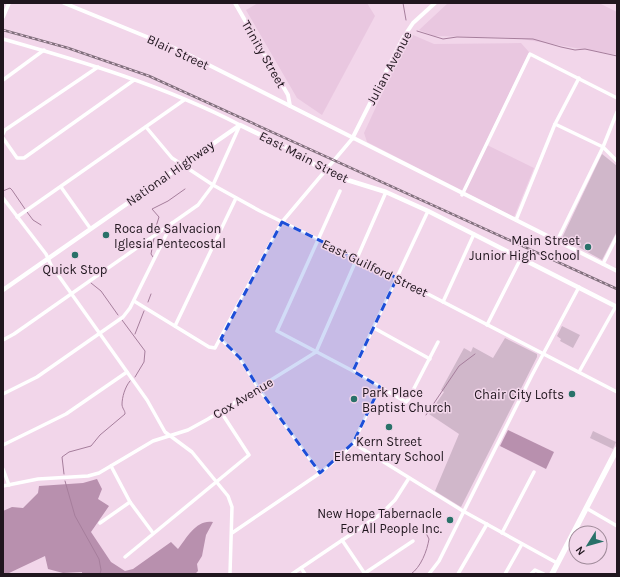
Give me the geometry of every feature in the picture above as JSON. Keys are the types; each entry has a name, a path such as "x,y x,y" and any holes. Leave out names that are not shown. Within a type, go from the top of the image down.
{"main road":[{"name":"National Highway","path":"4,288 48,259 181,165 240,126"},
{"name":"East Main Street","path":"240,126 286,147 325,171 341,178 386,192 428,211 616,307"},
{"path":"552,574 617,449"}],"street":[{"path":"3,17 9,3"},
{"name":"Blair Street","path":"64,3 166,44 290,106"},
{"name":"Trinity Street","path":"235,3 288,95 290,106"},
{"name":"Julian Avenue","path":"352,139 403,38 413,23 435,3"},
{"name":"East Main Street","path":"3,39 44,50 134,80 184,100 240,126"},
{"path":"3,80 44,50"},
{"path":"462,195 530,54 617,98"},
{"path":"3,134 5,130 98,67"},
{"path":"516,220 555,124 579,78"},
{"path":"3,141 17,158 24,158 134,80"},
{"path":"17,217 184,100"},
{"path":"290,106 462,195 516,220 617,271"},
{"path":"557,241 603,148 617,112"},
{"path":"555,124 603,148 617,161"},
{"path":"3,340 14,334 198,205 213,185 240,126"},
{"name":"East Guilford Street","path":"146,127 165,150 181,165 236,198 317,240 397,278 617,392"},
{"path":"134,301 212,349 215,348 282,222 352,139"},
{"path":"61,187 90,228"},
{"path":"340,191 277,331 353,370 406,402 438,342"},
{"path":"316,352 386,192"},
{"path":"3,198 48,259 147,400 160,424 170,436 187,447 231,502 232,533 230,574"},
{"path":"175,326 236,198"},
{"path":"353,370 428,211"},
{"path":"3,394 37,377 99,332 123,317 134,301 173,222"},
{"path":"443,302 474,234"},
{"path":"602,264 617,236"},
{"path":"487,325 521,258"},
{"path":"429,574 439,561 543,354 579,288"},
{"path":"579,372 616,307"},
{"path":"374,328 430,359"},
{"path":"221,339 240,358 259,389 320,473"},
{"name":"Cox Avenue","path":"3,486 38,479 94,475 153,441 188,430 221,412 316,352"},
{"path":"3,445 66,414 127,372"},
{"path":"232,533 340,458 353,443 380,387"},
{"path":"124,557 215,481 249,455 221,412"},
{"path":"353,443 463,511 557,563"},
{"path":"112,466 130,502 153,533"},
{"path":"3,469 10,485"},
{"path":"502,533 534,472"},
{"path":"292,574 389,506 409,478"},
{"path":"100,523 130,502"},
{"path":"586,508 617,526"},
{"path":"458,574 487,524"},
{"path":"342,540 365,574 412,541"},
{"path":"505,574 522,544"},
{"path":"301,568 305,574"},
{"path":"531,574 535,570 544,574"}],"highlighted area":[{"path":"282,222 397,278 353,371 380,387 353,443 320,473 259,389 240,358 221,339"}],"shaded area":[{"path":"258,3 367,3 375,16 322,115 297,98 246,10"},
{"path":"448,3 599,3 617,12 617,55 516,38 434,36 419,30"},
{"path":"413,35 434,44 521,43 529,52 485,144 534,168 514,217 367,142 364,133 398,59 409,38"},
{"path":"602,154 617,166 617,231 602,260 562,238"},
{"path":"562,326 580,335 573,348 560,341 561,339 557,336"},
{"path":"505,338 537,354 537,357 461,507 435,491 459,434 429,414 444,392 441,390 464,348 471,352 473,347 493,358"},
{"path":"508,430 554,452 546,469 500,446"},
{"path":"593,431 616,442 613,449 590,438"},
{"path":"97,479 102,489 98,499 109,506 91,532 111,562 125,571 133,569 171,542 178,549 197,526 202,523 213,522 206,535 202,556 197,564 198,571 195,574 63,573 48,569 45,556 7,574 3,574 3,511 12,507 23,508 38,493 39,486 83,483"}],"waterway":[{"path":"403,3 406,20"},
{"path":"417,31 443,39 457,37 533,39 575,50 585,49 617,56"},
{"path":"3,191 10,188 25,209"},
{"path":"154,233 159,217 152,209 168,201 185,189"},
{"path":"27,212 33,220 41,225"},
{"path":"153,257 151,254 154,238"},
{"path":"91,283 101,291 118,315"},
{"path":"148,302 151,294"},
{"path":"135,334 144,311"},
{"path":"122,320 145,351 144,362 135,377"},
{"path":"426,415 459,366 475,354"},
{"path":"64,474 62,457 69,452 91,446 100,435 125,414 122,405 125,389 130,381"},
{"path":"65,481 75,516 99,559 101,570 100,574"},
{"path":"411,574 421,563 427,549 429,539 425,531"}],"railway":[{"path":"3,30 68,48 149,76 617,289"}],"place":[{"name":"Roca de Salvacion Iglesia Pentecostal","path":"106,235"},
{"name":"Main Street Junior High School","path":"588,247"},
{"name":"Quick Stop","path":"75,255"},
{"name":"Chair City Lofts","path":"572,394"},
{"name":"Park Place Baptist Church","path":"354,399"},
{"name":"Kern Street Elementary School","path":"389,427"},
{"name":"New Hope Tabernacle For All People Inc.","path":"450,520"}]}
